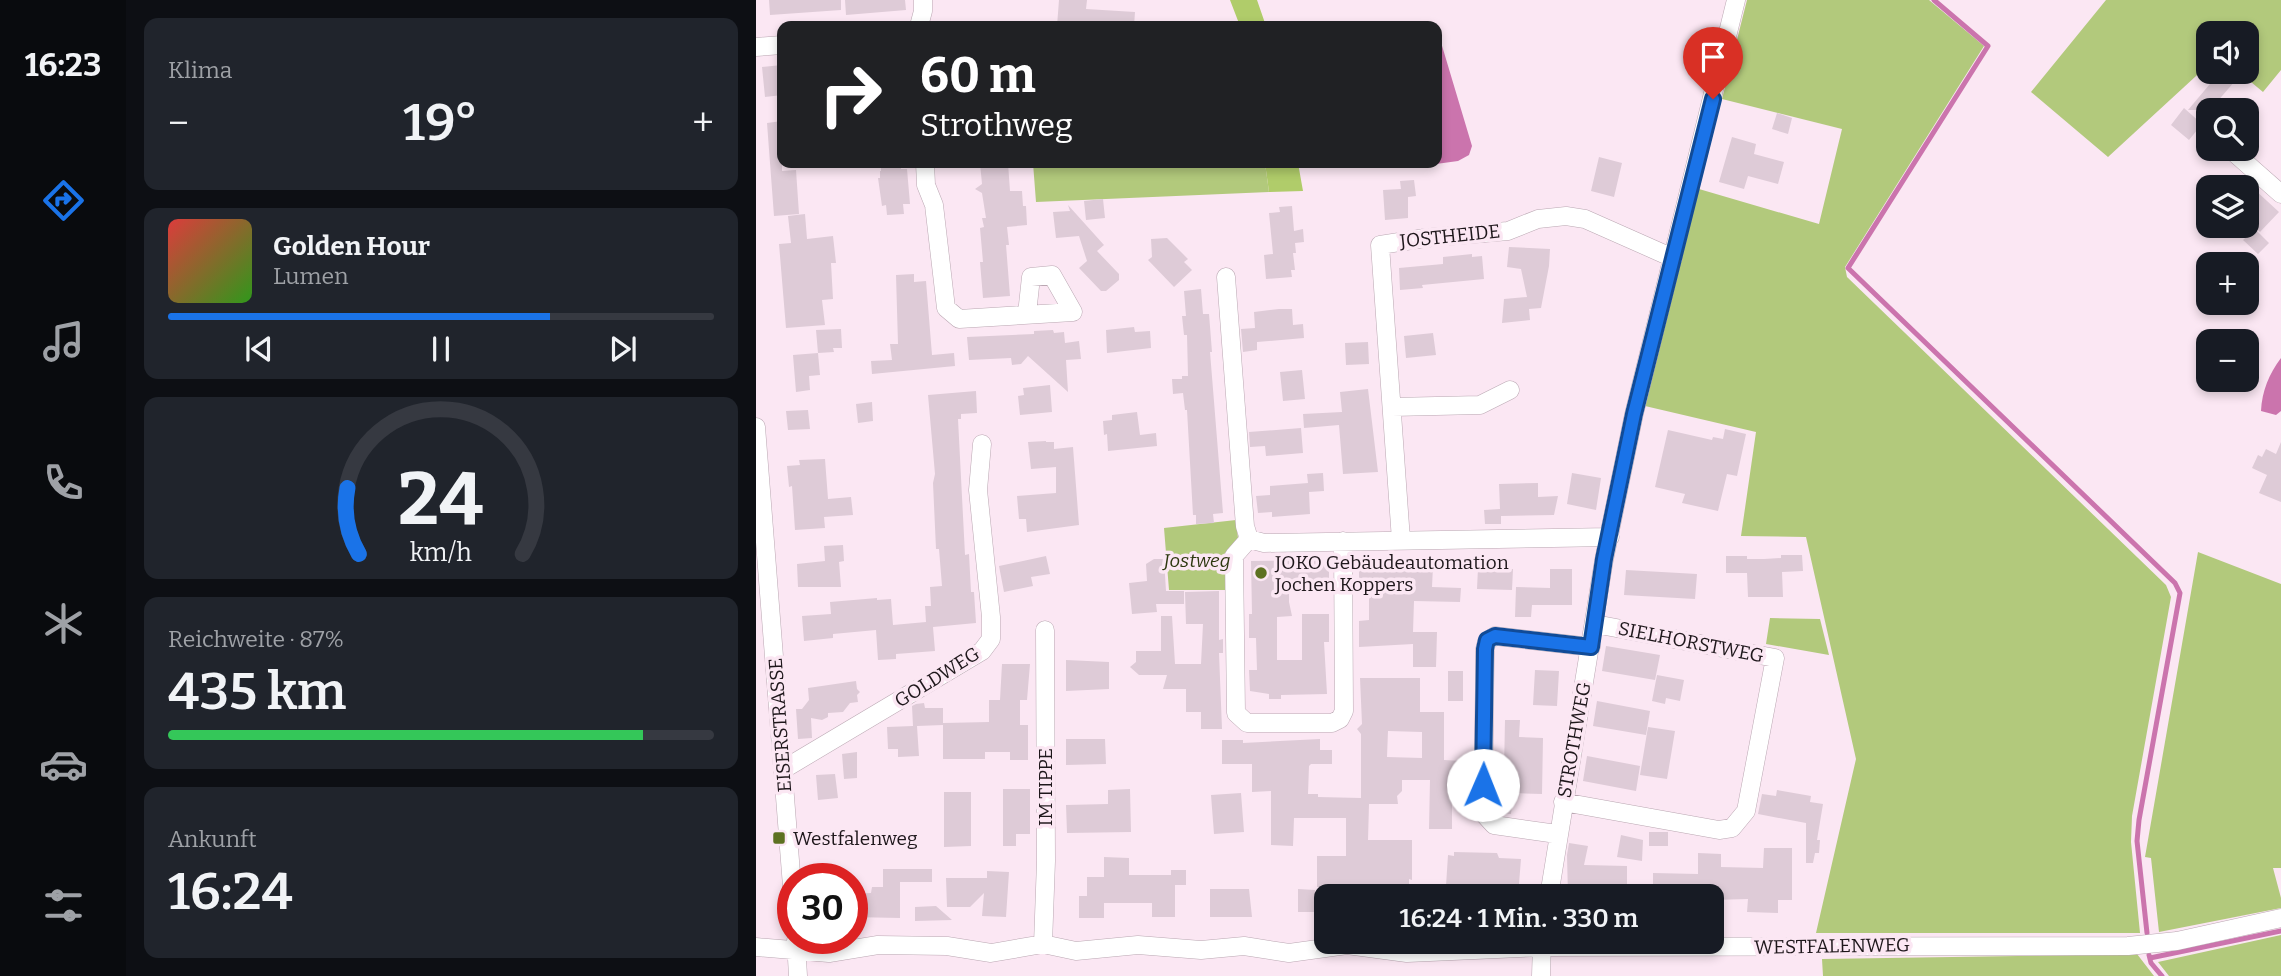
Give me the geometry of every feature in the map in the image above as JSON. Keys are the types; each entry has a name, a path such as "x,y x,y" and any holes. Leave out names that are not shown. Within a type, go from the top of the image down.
{"street":[{"path":"920,21 923,0"},
{"name":"STROTHWEG","path":"1551,884 1609,537 1634,414 1736,0"},
{"path":"756,47 777,45"},
{"path":"2244,161 2281,194"},
{"path":"925,168 926,185 934,205 946,308 959,319 1027,314"},
{"name":"JOSTHEIDE","path":"1401,540 1380,245 1508,230 1538,219 1566,216 1585,219 1673,258"},
{"path":"1226,277 1245,526 1249,538"},
{"path":"1392,407 1480,405 1510,390"},
{"name":"EISERSTRASSE","path":"756,427 790,863"},
{"name":"GOLDWEG","path":"783,769 982,651 991,639 992,617 978,490 982,444"},
{"path":"1249,538 1264,543 1609,537"},
{"path":"1249,538 1234,556 1236,713 1247,723 1332,723 1340,719 1344,710 1343,541"},
{"name":"SIELHORSTWEG","path":"1563,802 1719,830 1732,828 1746,811 1775,658 1595,624"},
{"name":"IM TIPPE","path":"1043,944 1046,861 1045,630"},
{"path":"1558,834 1494,825 1483,813 1485,649 1487,640 1495,636 1591,647"},
{"name":"WESTFALENWEG","path":"1724,945 2128,946 2177,941 2281,918"},
{"name":"WESTFALENWEG","path":"868,947 947,946 991,953 1043,944 1076,951 1138,945 1201,950 1244,946 1289,953 1314,950"},
{"name":"WESTFALENWEG","path":"756,947 777,945"},
{"path":"797,954 798,976"},
{"path":"1541,976 1542,954"}],"green space":[{"path":"1230,0 1257,0 1264,21 1238,21"},
{"path":"1747,0 1929,0 1984,46 1845,267 1847,277 2166,585 2171,597 2132,816 2131,842 2140,933 1816,933 1856,759 1806,537 1741,536 1756,432 1645,406 1699,189 1819,224 1842,129 1722,99"},
{"path":"2106,0 2281,0 2281,70 2263,92 2253,84 2259,84 2259,21 2196,21 2196,76 2108,157 2031,92"},
{"path":"1033,168 1266,168 1269,192 1036,202"},
{"path":"1266,168 1299,168 1303,191 1269,192"},
{"name":"Jostweg","path":"1236,520 1238,538 1226,552 1226,590 1169,590 1164,528"},
{"path":"2198,552 2281,584 2281,868 2273,868 2281,908 2159,932 2151,858 2145,857"},
{"path":"1770,618 1820,619 1829,655 1766,644"},
{"path":"2281,935 2281,976 2169,976 2158,962"},
{"path":"2137,954 2154,976 1823,976 1822,959"}],"shaded area":[{"path":"1442,46 1472,146 1469,155 1458,161 1442,163"},
{"path":"2281,358 2281,411 2276,415 2261,411 2267,383"}],"building":[{"path":"769,0 841,0 841,10 770,15"},
{"path":"845,0 905,0 906,10 846,15"},
{"path":"1059,0 1087,0 1086,9 1135,12 1134,21 1057,21"},
{"path":"777,66 777,96 765,97 762,67"},
{"path":"2210,84 2232,84 2220,98 2198,98"},
{"path":"2196,100 2196,110 2188,110"},
{"path":"2184,108 2196,119 2196,131 2189,140 2171,125"},
{"path":"1777,113 1792,118 1788,134 1772,129"},
{"path":"777,122 777,168 782,168 782,171 796,170 799,214 774,216 767,123"},
{"path":"1732,137 1756,144 1754,154 1784,162 1778,184 1748,176 1744,189 1719,182"},
{"path":"1599,157 1622,163 1614,197 1591,191"},
{"path":"881,168 907,169 910,204 903,204 904,214 887,215 886,205 882,206 878,178"},
{"path":"980,168 1008,168 1010,191 1022,191 1023,206 1026,206 1027,225 1007,227 1010,296 983,298 980,228 984,227 982,218 986,218 982,193 975,189 982,184"},
{"path":"1414,180 1416,196 1408,197 1408,218 1385,220 1383,190 1401,189 1400,181"},
{"path":"2259,194 2279,212 2259,231"},
{"path":"1103,199 1105,218 1086,220 1084,201"},
{"path":"1068,205 1104,245 1097,251 1119,274 1119,280 1106,291 1101,291 1079,268 1087,261 1079,236 1056,238 1053,212 1070,211"},
{"path":"1292,206 1294,231 1303,229 1304,242 1295,243 1295,270 1291,270 1292,277 1266,279 1264,255 1273,254 1269,213 1280,212 1279,207"},
{"path":"805,214 807,239 833,236 836,263 831,263 833,299 822,300 825,325 786,328 779,244 791,243 788,216"},
{"path":"2259,233 2269,243 2259,253 2243,240 2259,238"},
{"path":"1167,238 1188,259 1184,262 1192,270 1174,287 1148,260 1152,257 1151,239"},
{"path":"1509,247 1550,249 1549,266 1541,308 1529,309 1530,320 1502,323 1504,299 1527,297 1521,269 1507,267"},
{"path":"1472,254 1472,257 1482,256 1484,279 1422,285 1423,288 1400,290 1399,268 1443,264 1443,257"},
{"path":"914,274 914,282 926,281 932,355 954,353 955,366 872,374 871,361 892,360 890,344 898,344 896,275"},
{"path":"1201,289 1203,314 1209,314 1223,513 1213,514 1214,523 1196,524 1196,515 1193,515 1187,410 1183,393 1173,394 1172,379 1188,376 1187,335 1184,335 1182,316 1186,316 1184,291"},
{"path":"1292,309 1293,325 1303,324 1304,338 1257,342 1257,350 1243,352 1241,329 1255,328 1254,312"},
{"path":"1134,327 1135,332 1150,331 1151,348 1107,353 1106,330"},
{"path":"841,329 842,348 833,348 834,352 818,353 816,330"},
{"path":"1053,330 1054,333 1064,332 1065,343 1079,341 1081,359 1066,360 1068,392 1028,356 1021,364 1012,365 1011,358 969,360 967,337 1034,334 1034,331"},
{"path":"1433,333 1436,355 1406,358 1404,336"},
{"path":"1368,342 1369,364 1346,365 1345,343"},
{"path":"818,353 820,375 809,376 810,390 796,392 793,355"},
{"path":"1302,370 1305,399 1283,401 1280,372"},
{"path":"1050,385 1052,412 1020,415 1018,396 1024,395 1023,388"},
{"path":"1368,389 1378,472 1343,474 1339,425 1304,428 1303,414 1342,412 1340,392"},
{"path":"976,391 977,413 961,414 961,419 958,419 965,555 969,554 976,623 933,627 935,651 896,654 896,659 878,660 876,630 833,634 833,638 804,641 802,616 831,614 830,602 891,599 893,625 926,622 925,606 931,606 930,587 942,586 939,549 936,549 933,483 935,474 928,395"},
{"path":"872,402 873,421 858,423 856,404"},
{"path":"808,410 810,429 788,430 786,411"},
{"path":"1137,412 1140,435 1156,433 1157,446 1108,451 1103,421 1112,420 1112,415"},
{"path":"1301,428 1303,453 1266,456 1265,446 1250,447 1249,432"},
{"path":"1725,429 1746,434 1737,476 1727,474 1718,511 1682,503 1685,494 1655,487 1668,430 1712,440 1713,437 1723,439"},
{"path":"1028,442 1054,442 1054,449 1073,447 1079,525 1027,532 1026,519 1019,519 1017,496 1056,493 1056,467 1031,469"},
{"path":"2281,442 2281,502 2259,493 2267,475 2252,468 2258,455 2262,457 2266,449 2276,454"},
{"path":"825,459 828,499 851,497 853,515 824,517 825,528 795,530 792,486 789,487 787,466 800,465 799,460"},
{"path":"1323,473 1324,491 1309,492 1310,514 1272,517 1272,512 1258,513 1256,496 1270,495 1270,486 1308,483 1307,474"},
{"path":"1572,473 1601,478 1596,510 1567,504"},
{"path":"1538,483 1538,497 1558,496 1554,515 1501,516 1501,524 1485,524 1484,510 1500,509 1499,484"},
{"path":"843,545 844,561 839,562 841,587 798,587 797,564 825,561 824,546"},
{"path":"1781,555 1802,555 1803,571 1782,572 1783,597 1748,597 1747,573 1726,573 1726,556 1764,559 1781,558"},
{"path":"1046,556 1050,574 1031,577 1033,586 1004,592 999,566"},
{"path":"1154,559 1164,559 1166,591 1184,591 1184,604 1156,604 1157,612 1132,614 1129,583 1147,581 1146,564"},
{"path":"1359,559 1387,559 1387,566 1433,566 1432,587 1461,588 1460,602 1414,601 1413,632 1437,632 1436,667 1413,667 1413,644 1359,647 1359,621 1369,620 1369,586 1359,586"},
{"path":"1329,560 1329,584 1289,585 1292,616 1277,617 1277,660 1302,660 1302,614 1329,614 1329,642 1324,642 1327,694 1281,695 1281,699 1269,699 1269,694 1250,691 1249,670 1257,670 1256,638 1249,638 1249,614 1252,614 1251,561"},
{"path":"1478,568 1513,569 1512,590 1477,589"},
{"path":"1550,569 1572,569 1572,605 1532,605 1531,617 1515,617 1516,587 1550,588"},
{"path":"1626,570 1697,574 1695,599 1624,595"},
{"path":"1219,591 1219,640 1223,639 1223,653 1219,653 1222,729 1201,729 1201,712 1186,712 1186,689 1163,689 1167,675 1139,675 1130,667 1136,662 1136,651 1161,651 1161,616 1172,616 1175,664 1201,664 1203,624 1186,624 1185,592"},
{"path":"1606,646 1660,655 1655,680 1602,671"},
{"path":"1066,660 1109,662 1109,689 1066,691"},
{"path":"1002,664 1030,664 1027,700 1020,700 1020,725 1028,725 1028,760 1010,760 1010,752 985,752 985,759 943,759 943,725 917,726 919,756 898,757 898,749 888,749 887,727 913,726 912,706 916,704 924,703 925,708 943,708 943,723 989,722 989,700 1000,700"},
{"path":"1535,670 1559,671 1557,706 1533,705"},
{"path":"1448,671 1463,671 1463,701 1448,701"},
{"path":"1657,675 1684,680 1680,701 1666,698 1665,704 1652,701"},
{"path":"1360,678 1420,678 1420,712 1444,712 1444,760 1462,761 1462,783 1452,783 1452,829 1429,829 1430,780 1402,780 1402,791 1397,796 1398,804 1369,804 1368,840 1412,840 1412,880 1409,879 1409,884 1317,884 1317,856 1346,856 1346,818 1294,818 1293,846 1271,845 1271,791 1252,792 1252,764 1222,764 1222,740 1243,740 1243,743 1320,739 1320,750 1332,750 1332,764 1309,766 1308,794 1318,794 1318,797 1361,798 1361,734 1357,729 1362,724","holes":["1388,731 1422,732 1422,758 1387,757"]},
{"path":"856,681 860,692 857,695 858,702 850,703 843,712 828,713 828,717 822,720 811,718 812,738 798,739 796,709 802,709 809,700 808,688"},
{"path":"1597,701 1650,711 1646,735 1593,726"},
{"path":"1505,720 1520,720 1519,737 1543,738 1542,794 1513,793 1511,814 1499,813 1494,809 1496,771 1504,771"},
{"path":"1648,727 1675,731 1667,779 1640,775"},
{"path":"1066,739 1105,739 1106,764 1066,765"},
{"path":"857,752 857,778 844,779 842,754"},
{"path":"1587,756 1640,766 1636,791 1583,781"},
{"path":"835,774 838,798 818,800 816,775"},
{"path":"1003,789 1030,789 1030,834 1016,834 1016,846 1003,846"},
{"path":"1130,789 1131,832 1067,833 1066,805 1108,804 1108,790"},
{"path":"1777,790 1811,796 1810,802 1823,804 1817,840 1820,840 1819,853 1815,853 1813,863 1806,863 1806,823 1758,814 1762,794 1776,796"},
{"path":"944,792 971,792 971,846 944,847"},
{"path":"1241,793 1244,832 1214,834 1211,795"},
{"path":"1649,832 1668,832 1668,846 1649,846"},
{"path":"1621,835 1643,840 1642,861 1617,857"},
{"path":"1569,843 1588,846 1584,865 1627,866 1627,884 1568,884"},
{"path":"1764,848 1792,848 1792,900 1778,900 1778,913 1747,912 1748,899 1724,900 1724,884 1653,884 1653,873 1698,874 1698,853 1721,854 1721,867 1763,868"},
{"path":"1454,852 1497,853 1499,858 1521,859 1519,884 1446,884 1448,855 1454,856"},
{"path":"1104,857 1129,858 1129,875 1171,875 1171,870 1186,870 1186,885 1175,885 1175,917 1152,917 1152,903 1104,903 1104,918 1079,918 1079,896 1087,896 1087,877 1104,877"},
{"path":"883,869 932,869 932,882 900,882 900,918 868,917 868,893 871,893 872,887 883,887"},
{"path":"987,871 1009,872 1006,917 982,916 984,893 970,907 947,907 946,878 987,878"},
{"path":"1210,889 1249,889 1252,917 1210,917"},
{"path":"1298,889 1314,890 1314,912 1298,912"},
{"path":"936,906 952,920 915,921 915,907"}],"waterway":[{"path":"1934,0 1988,46 1848,268 2175,583 2180,593 2139,820 2137,841 2147,933"},
{"path":"2150,958 2281,931"},
{"path":"2149,955 2151,963 2162,976"}],"place":[{"name":"JOKO Gebäudeautomation Jochen Koppers","path":"1261,573"},
{"name":"Westfalenweg","path":"779,838"}],"route":[{"path":"1483,785 1487,640 1495,636 1591,647 1604,559 1634,414 1713,99"}]}
